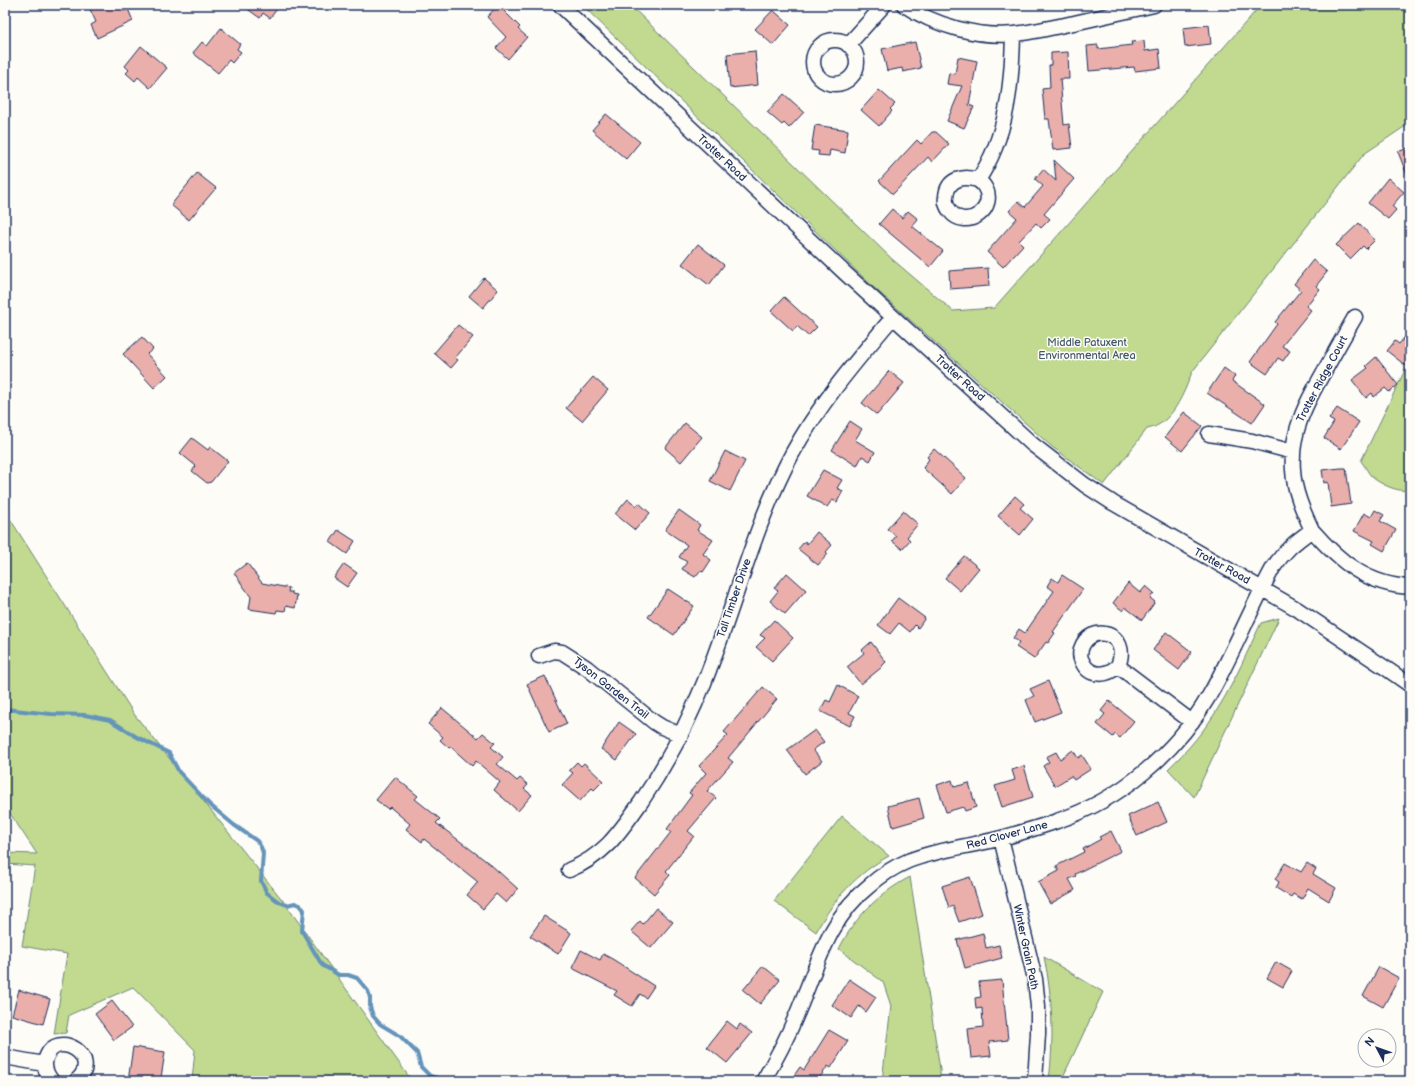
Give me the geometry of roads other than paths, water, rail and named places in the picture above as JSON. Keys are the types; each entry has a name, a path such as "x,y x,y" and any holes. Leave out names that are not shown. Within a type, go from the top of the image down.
{"street":[{"name":"Trotter Road","path":"560,5 893,317 1032,444 1085,485 1141,520 1297,609 1410,685"},
{"path":"848,45 884,5"},
{"path":"904,5 918,14 965,31 1013,34 1047,29 1154,5"},
{"path":"978,180 996,147 1006,112 1013,68 1013,34"},
{"name":"Tall Timber Drive","path":"569,870 585,863 600,852 610,842 647,793 666,763 681,735 704,683 760,522 792,454 828,396 893,317"},
{"name":"Trotter Ridge Court","path":"1355,317 1305,406 1297,426 1292,470 1296,491 1302,509 1312,530 1338,558 1354,570 1371,579 1389,584 1410,587"},
{"path":"1209,434 1252,441 1293,452"},
{"path":"1262,588 1282,554 1293,543 1312,530"},
{"name":"Red Clover Lane","path":"762,1081 796,1018 830,933 853,900 880,877 907,862 930,854 1001,838 1058,821 1087,809 1132,781 1153,764 1192,722 1222,671 1262,588"},
{"name":"Tyson Garden Trail","path":"540,656 554,651 562,652 592,673 654,722 681,735"},
{"path":"1118,666 1192,722"},
{"name":"Winter Grain Path","path":"1001,838 1035,979 1038,1006 1035,1081"},
{"path":"52,1081 46,1074 44,1064 47,1054 54,1048 62,1045 69,1045 76,1048 82,1055 85,1064 82,1076 76,1081"},
{"path":"5,1057 44,1064"}],"waterway":[{"path":"5,709 51,714 85,715 110,720 135,736 169,753 179,772 210,805 234,825 257,841 263,853 261,881 267,893 279,902 287,905 295,903 300,905 304,910 302,931 322,965 339,975 348,975 357,978 368,991 373,1016 380,1024 400,1036 417,1053 421,1067 430,1076 447,1081"}],"park label":[{"name":"Middle Patuxent Environmental Area","path":"1087,348"}]}
